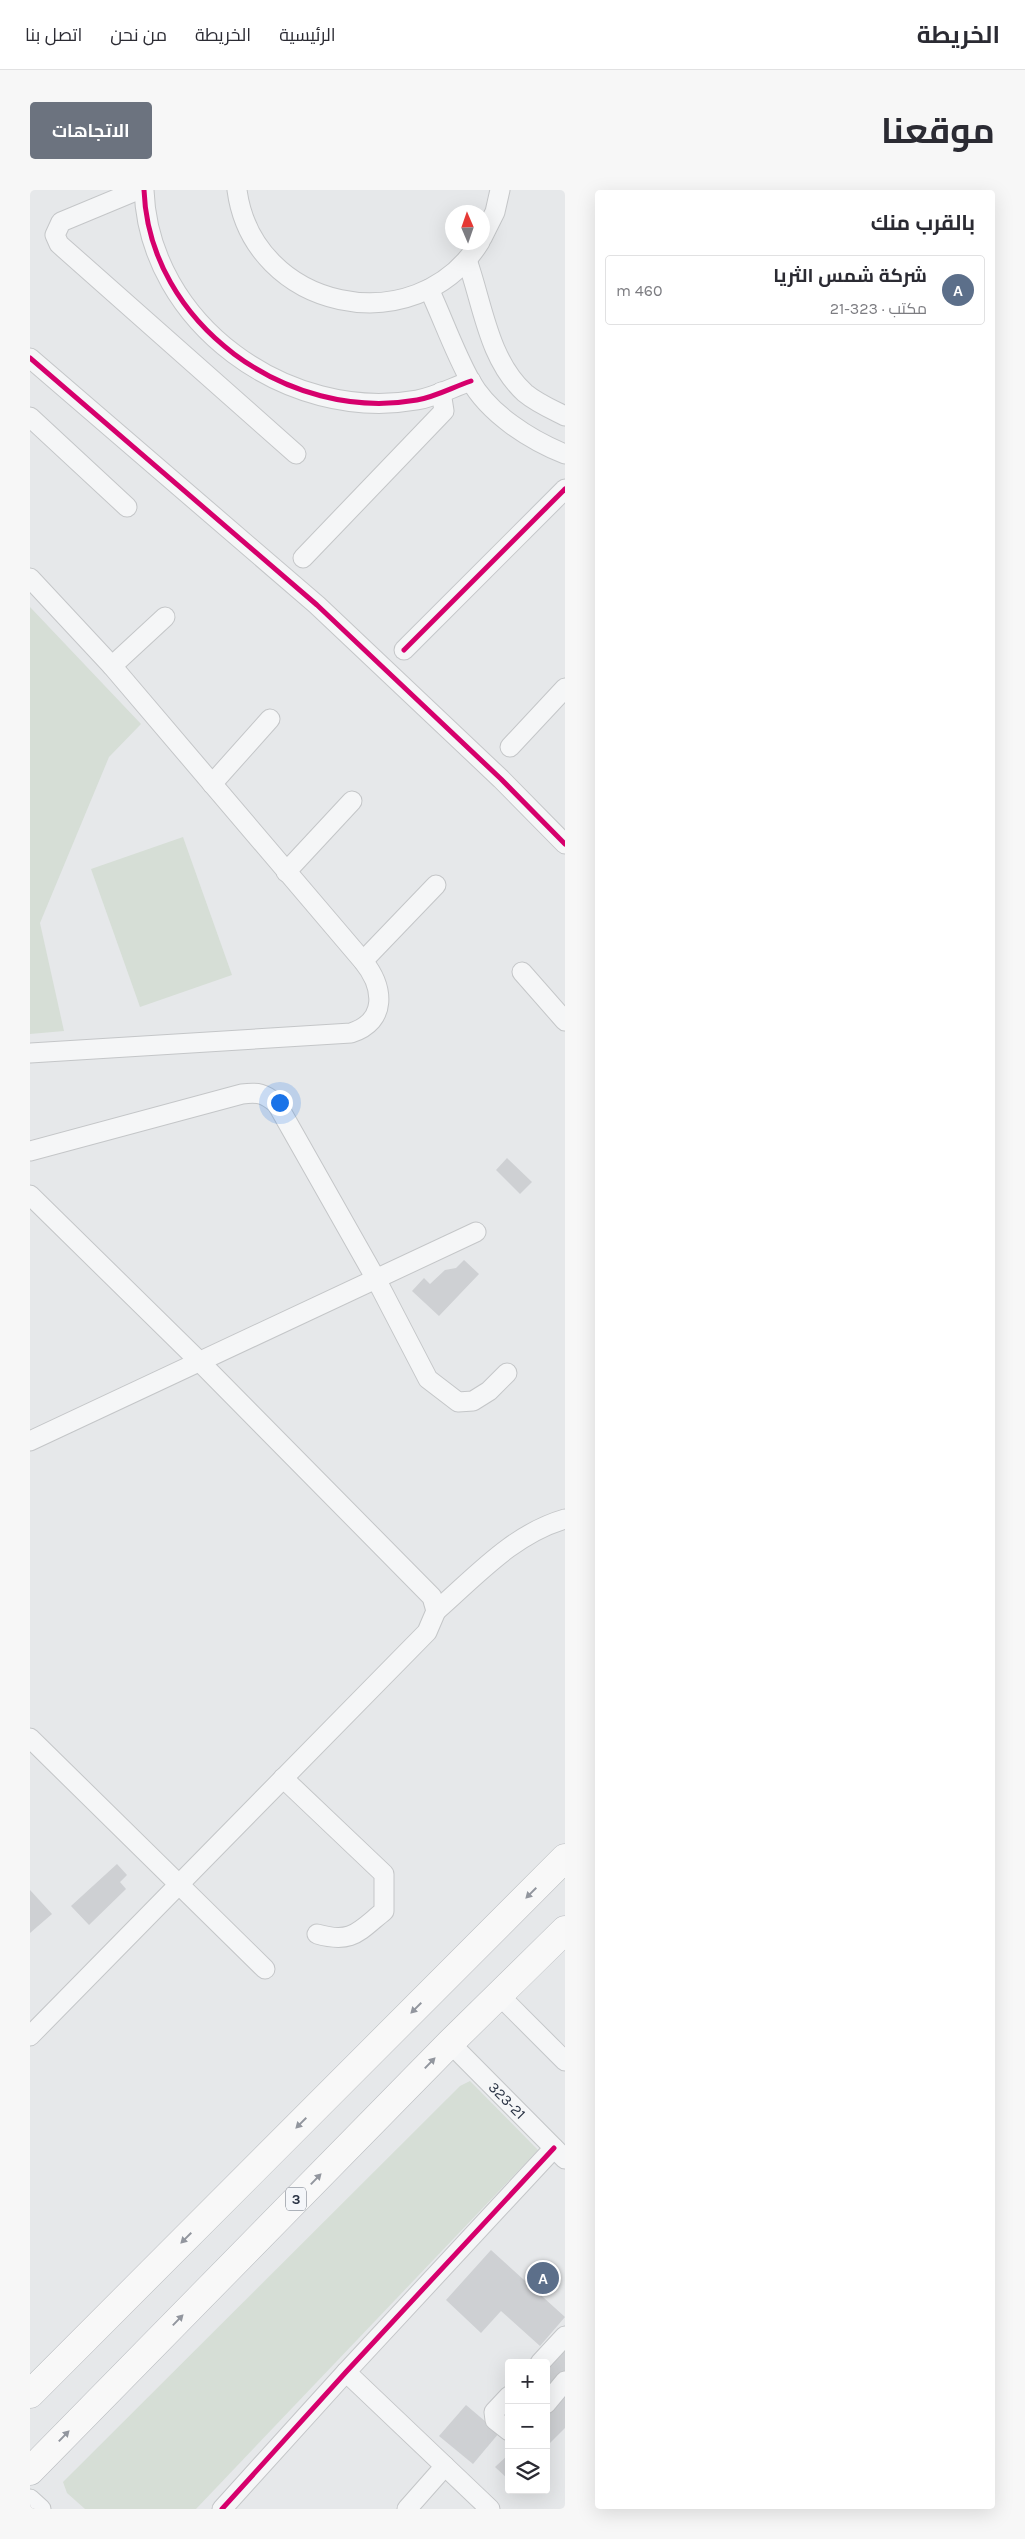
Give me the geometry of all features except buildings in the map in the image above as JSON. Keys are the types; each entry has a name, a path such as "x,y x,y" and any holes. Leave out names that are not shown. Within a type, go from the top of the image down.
{"highway":[{"path":"30,2394 565,1858"},
{"name":"3","path":"30,2471 498,1994 565,1930"}],"street":[{"path":"138,190 61,222 55,235 59,244 296,454"},
{"path":"144,190 154,244 175,291 207,331 248,364 293,387 342,400 393,402 418,400 471,381"},
{"path":"237,190 243,217 261,250 287,276 303,287 338,300 356,303 394,301 429,289 443,281 467,260 474,250"},
{"path":"490,222 495,212 500,190"},
{"path":"467,260 485,323 506,372 527,394 565,416"},
{"path":"429,289 471,381 484,398 516,427 565,454"},
{"path":"30,358 317,605 501,779 565,844"},
{"path":"303,558 444,411 441,392"},
{"path":"30,417 127,507"},
{"path":"404,650 565,490"},
{"path":"30,578 112,666 363,961 376,981 379,1000 378,1010 364,1028 351,1032 30,1053"},
{"path":"112,666 165,616"},
{"path":"510,747 561,699"},
{"path":"212,784 270,719"},
{"path":"286,872 352,801"},
{"path":"363,961 436,885"},
{"path":"522,972 565,1021"},
{"path":"30,1151 258,1092 277,1104 376,1279 428,1379 458,1402 473,1401 489,1391 507,1373"},
{"path":"30,1196 200,1362 432,1597 436,1611"},
{"path":"30,1441 476,1232"},
{"path":"30,2036 427,1632 436,1611 508,1547 542,1525 565,1518"},
{"path":"30,1738 264,1969"},
{"path":"283,1778 384,1874 384,1911 354,1936 332,1938 317,1934"},
{"path":"498,1994 565,2061"},
{"name":"323-21","path":"450,2043 560,2154"},
{"path":"222,2509 346,2372 560,2154"},
{"path":"544,2359 565,2336"},
{"path":"346,2372 490,2509"},
{"path":"550,2399 565,2381"},
{"path":"505,2400 494,2412 495,2420 505,2428"},
{"path":"407,2509 445,2466"},
{"path":"30,2499 41,2509"}],"shaded area":[{"path":"30,607 141,724 109,757 40,923 64,1031 30,1034"},
{"path":"183,837 232,975 140,1007 91,869"},
{"path":"470,2081 538,2150 196,2509 85,2509 67,2493 63,2482 460,2086"}],"cycle path":[{"path":"144,190 152,238 171,283 199,321 234,354 275,379 321,396 368,403 424,399 471,381"},
{"path":"30,358 317,605 501,779 565,844"},
{"path":"404,650 565,489"},
{"path":"222,2509 554,2148"}],"place":[{"name":"شركة شمس الثريا","path":"543,2278"}]}
